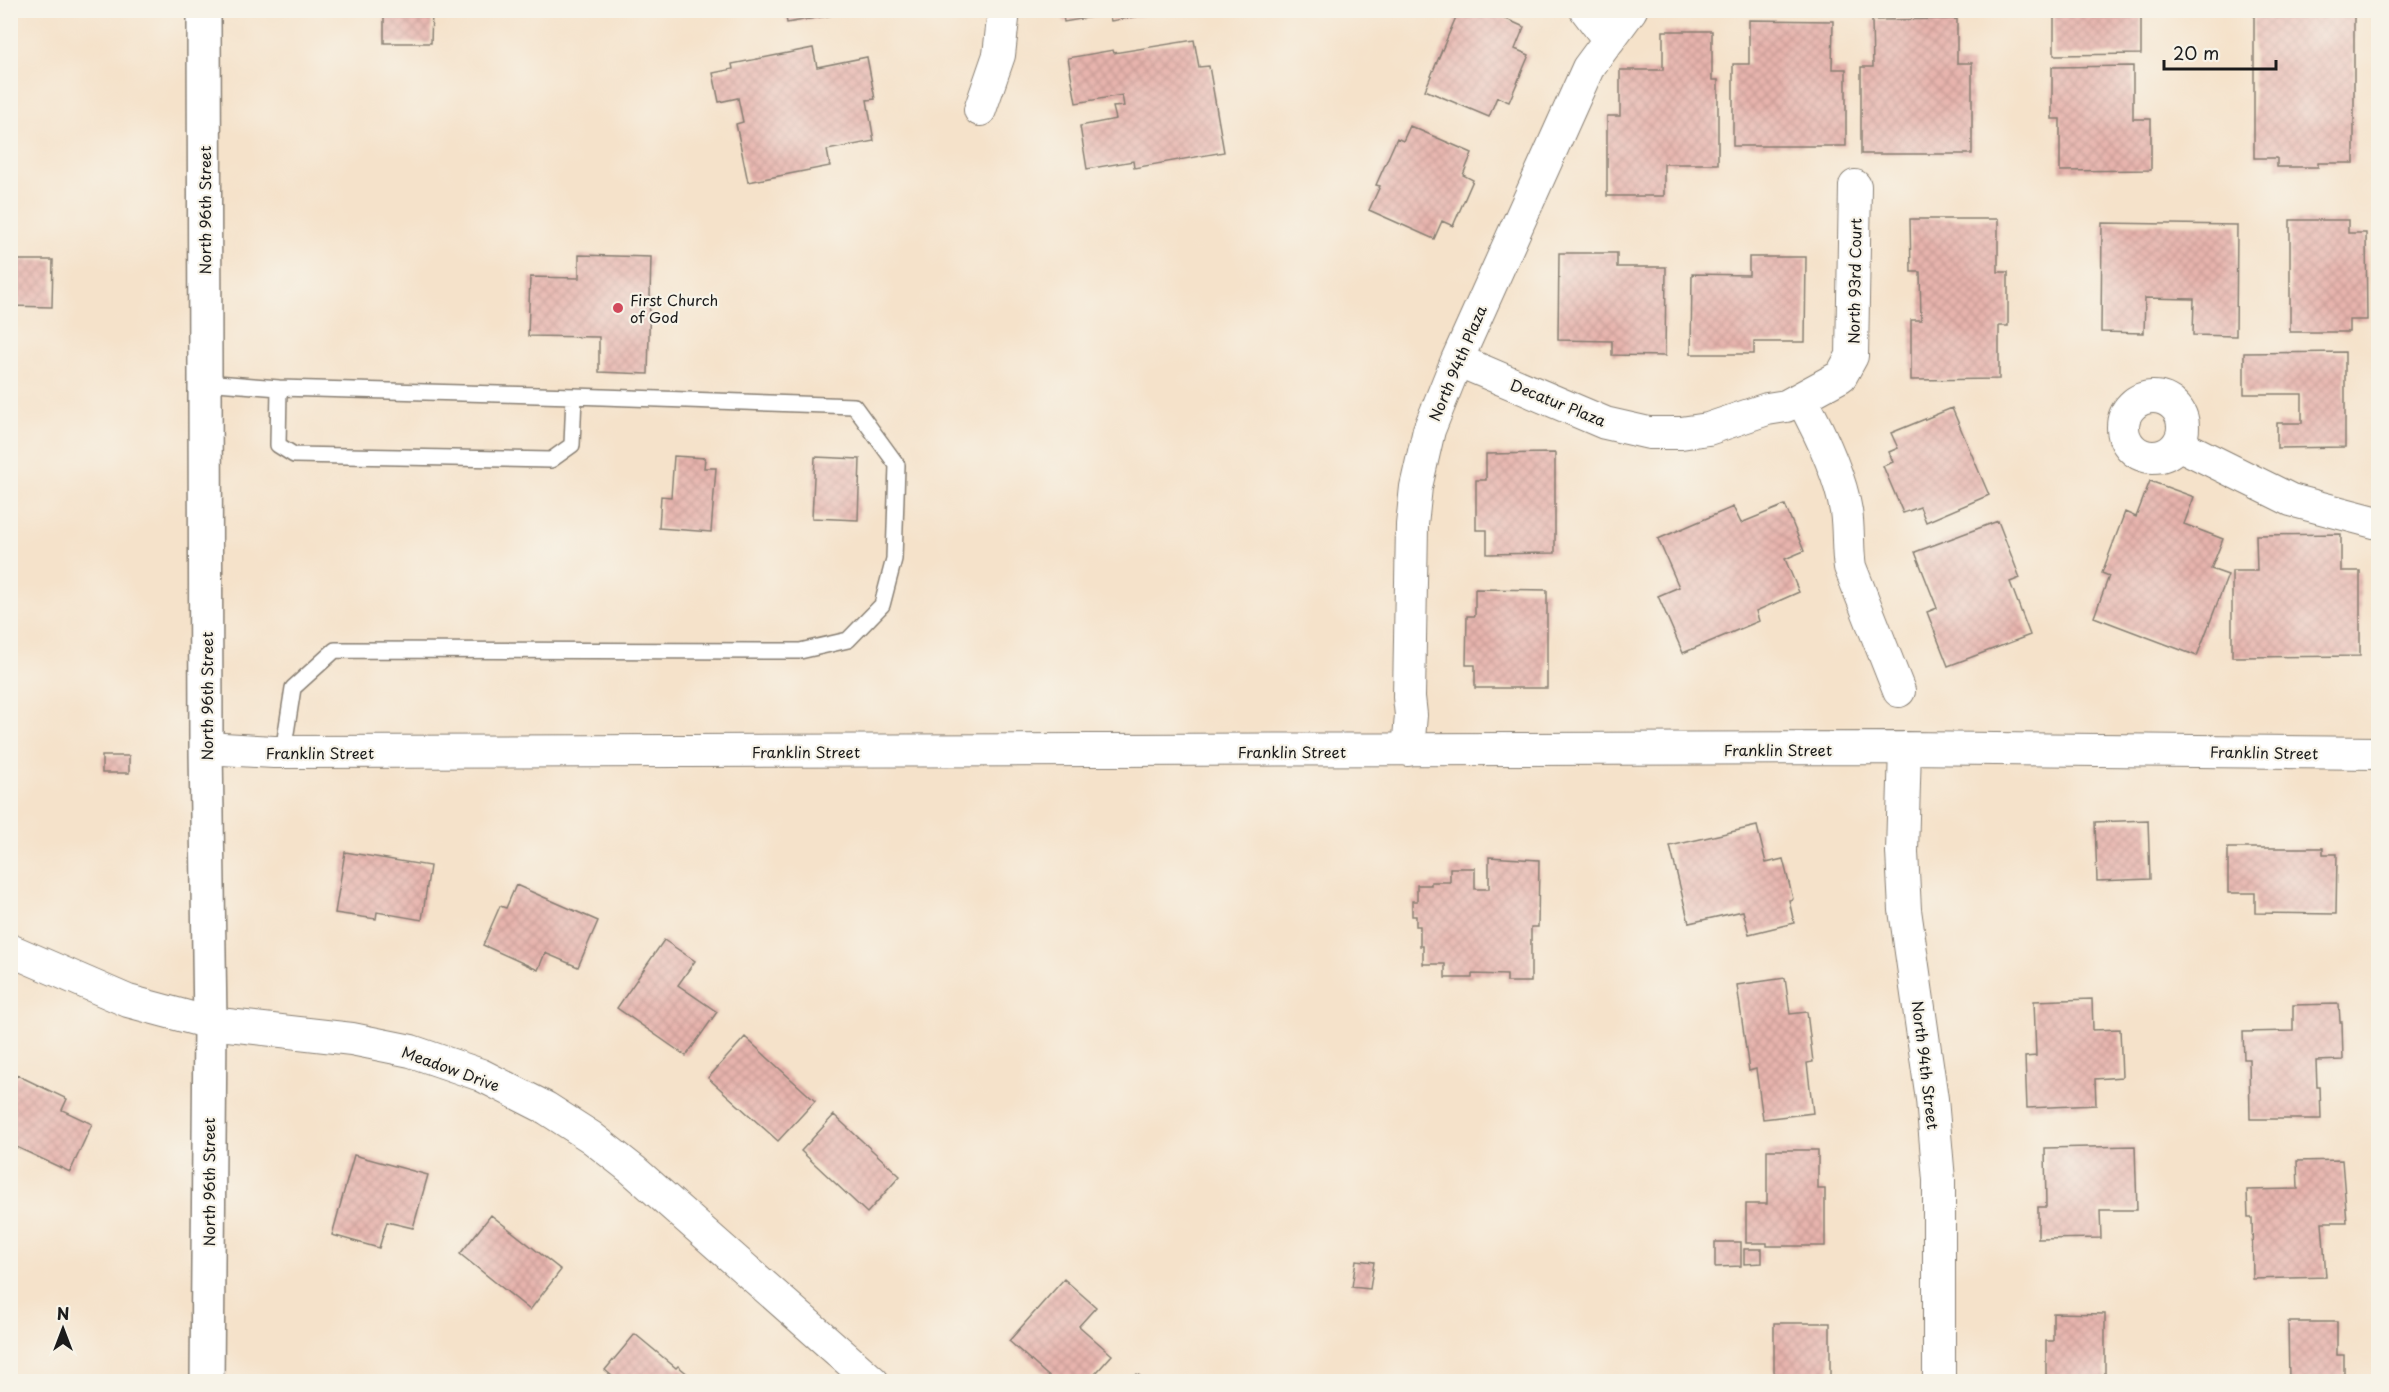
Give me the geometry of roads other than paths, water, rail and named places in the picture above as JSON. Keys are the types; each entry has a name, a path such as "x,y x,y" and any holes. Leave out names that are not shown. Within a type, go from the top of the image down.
{"street":[{"name":"North 96th Street","path":"204,10 206,748 210,1023 207,1382"},
{"path":"980,110 999,55 1004,10"},
{"path":"1586,10 1609,40"},
{"name":"North 94th Plaza","path":"1408,750 1411,715 1409,697 1412,525 1416,487 1428,430 1588,68 1631,10"},
{"name":"North 93rd Court","path":"1801,398 1841,376 1852,356 1856,186"},
{"name":"Decatur Plaza","path":"1457,360 1605,423 1649,433 1680,433 1708,429 1786,406 1801,398"},
{"path":"1801,398 1816,426 1834,470 1846,512 1850,567 1899,692"},
{"path":"2178,444 2291,500 2379,523"},
{"name":"Franklin Street","path":"206,748 284,752 1905,748 2379,753"},
{"name":"North 94th Street","path":"1905,748 1902,852 1905,909 1932,1099 1939,1180 1940,1382"},
{"name":"Meadow Drive","path":"10,950 128,1001 210,1023 352,1039 411,1051 481,1075 546,1108 591,1137 633,1170 873,1382"}],"lane":[{"path":"204,382 279,388 854,406 897,465 894,559 882,605 848,640 800,651 335,650 293,688 284,752"},
{"path":"279,388 278,444 294,455 551,460 572,444 574,396"}],"place":[{"name":"First Church of God","path":"618,308"}]}
